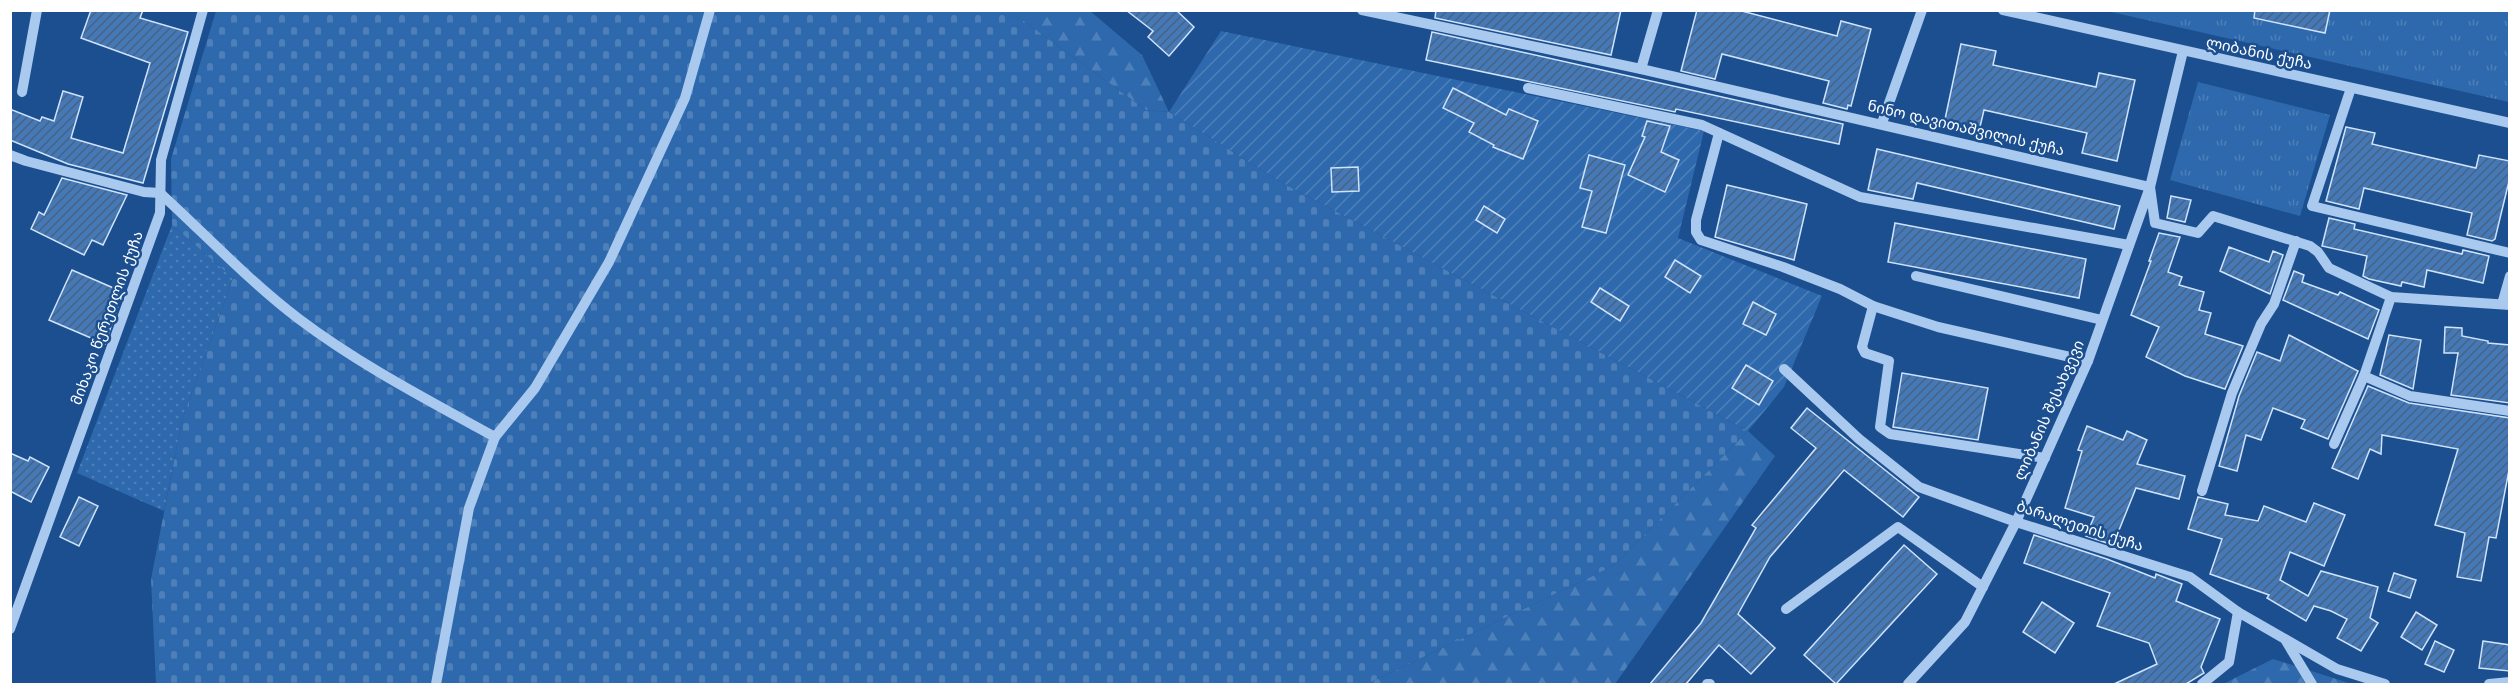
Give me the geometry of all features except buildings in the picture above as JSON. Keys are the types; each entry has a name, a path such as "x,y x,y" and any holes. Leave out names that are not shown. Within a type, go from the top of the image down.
{"street":[{"path":"22,92 37,10"},
{"name":"მიხაკო წერეთლის ქუჩა","path":"10,629 160,213 161,160 203,10"},
{"path":"436,684 469,508 495,437 535,388 609,262 685,98 710,10"},
{"name":"ნინო დავითაშვილის ქუჩა","path":"1362,10 1882,123 2150,187"},
{"path":"1641,69 1658,10"},
{"path":"1882,123 1922,10"},
{"name":"ლიბანის ქუჩა","path":"2003,10 2510,123"},
{"name":"ლიბანის შესახვევი","path":"1908,684 1965,622 2016,522 2088,361 2150,187 2183,51"},
{"path":"1528,88 1702,125 1860,197 2129,245"},
{"path":"2351,88 2312,206 2510,253"},
{"path":"1719,133 1696,220 1696,232 1701,240 1840,289 1873,306 1938,327 2088,361"},
{"path":"10,155 144,192 160,193 263,290 300,320 383,375 495,437"},
{"path":"2150,187 2155,223 2198,233 2213,216 2296,241 2318,252 2329,268 2391,297 2506,304 2510,276"},
{"path":"2202,491 2236,383 2261,324 2274,304 2296,241"},
{"path":"1916,276 2102,320"},
{"path":"2334,444 2364,376 2391,297"},
{"path":"1873,306 1862,347 1865,353 1889,361 1878,422 1880,427 1890,434 2045,458"},
{"name":"ბარალეთის ქუჩა","path":"1784,369 1858,439 1919,487 2016,522 2190,577 2238,612 2337,669 2385,684"},
{"path":"2364,376 2410,396 2510,411"},
{"path":"1786,609 1898,527 1983,587"},
{"path":"2202,684 2229,662 2238,612"},
{"path":"2285,639 2312,684"},
{"path":"2489,684 2510,682"}],"green space":[{"path":"983,10 1021,19 1146,110 1169,112 1279,181 1748,431 1613,566 1367,684 156,684 151,579 182,420 233,278 172,225 171,159 216,11"},
{"path":"983,11 1090,11 1142,55 1169,112 1146,110 1021,19"},
{"path":"2107,11 2509,11 2509,102"},
{"path":"1221,31 1704,131 1678,238 1822,296 1784,387 1748,431 1279,181 1169,112"},
{"path":"2198,82 2330,115 2300,216 2170,180"},
{"path":"172,225 233,278 182,420 164,511 77,473"},
{"path":"1748,431 1775,456 1615,684 1367,684 1613,566"},
{"path":"2273,659 2352,684 2223,684"}]}
